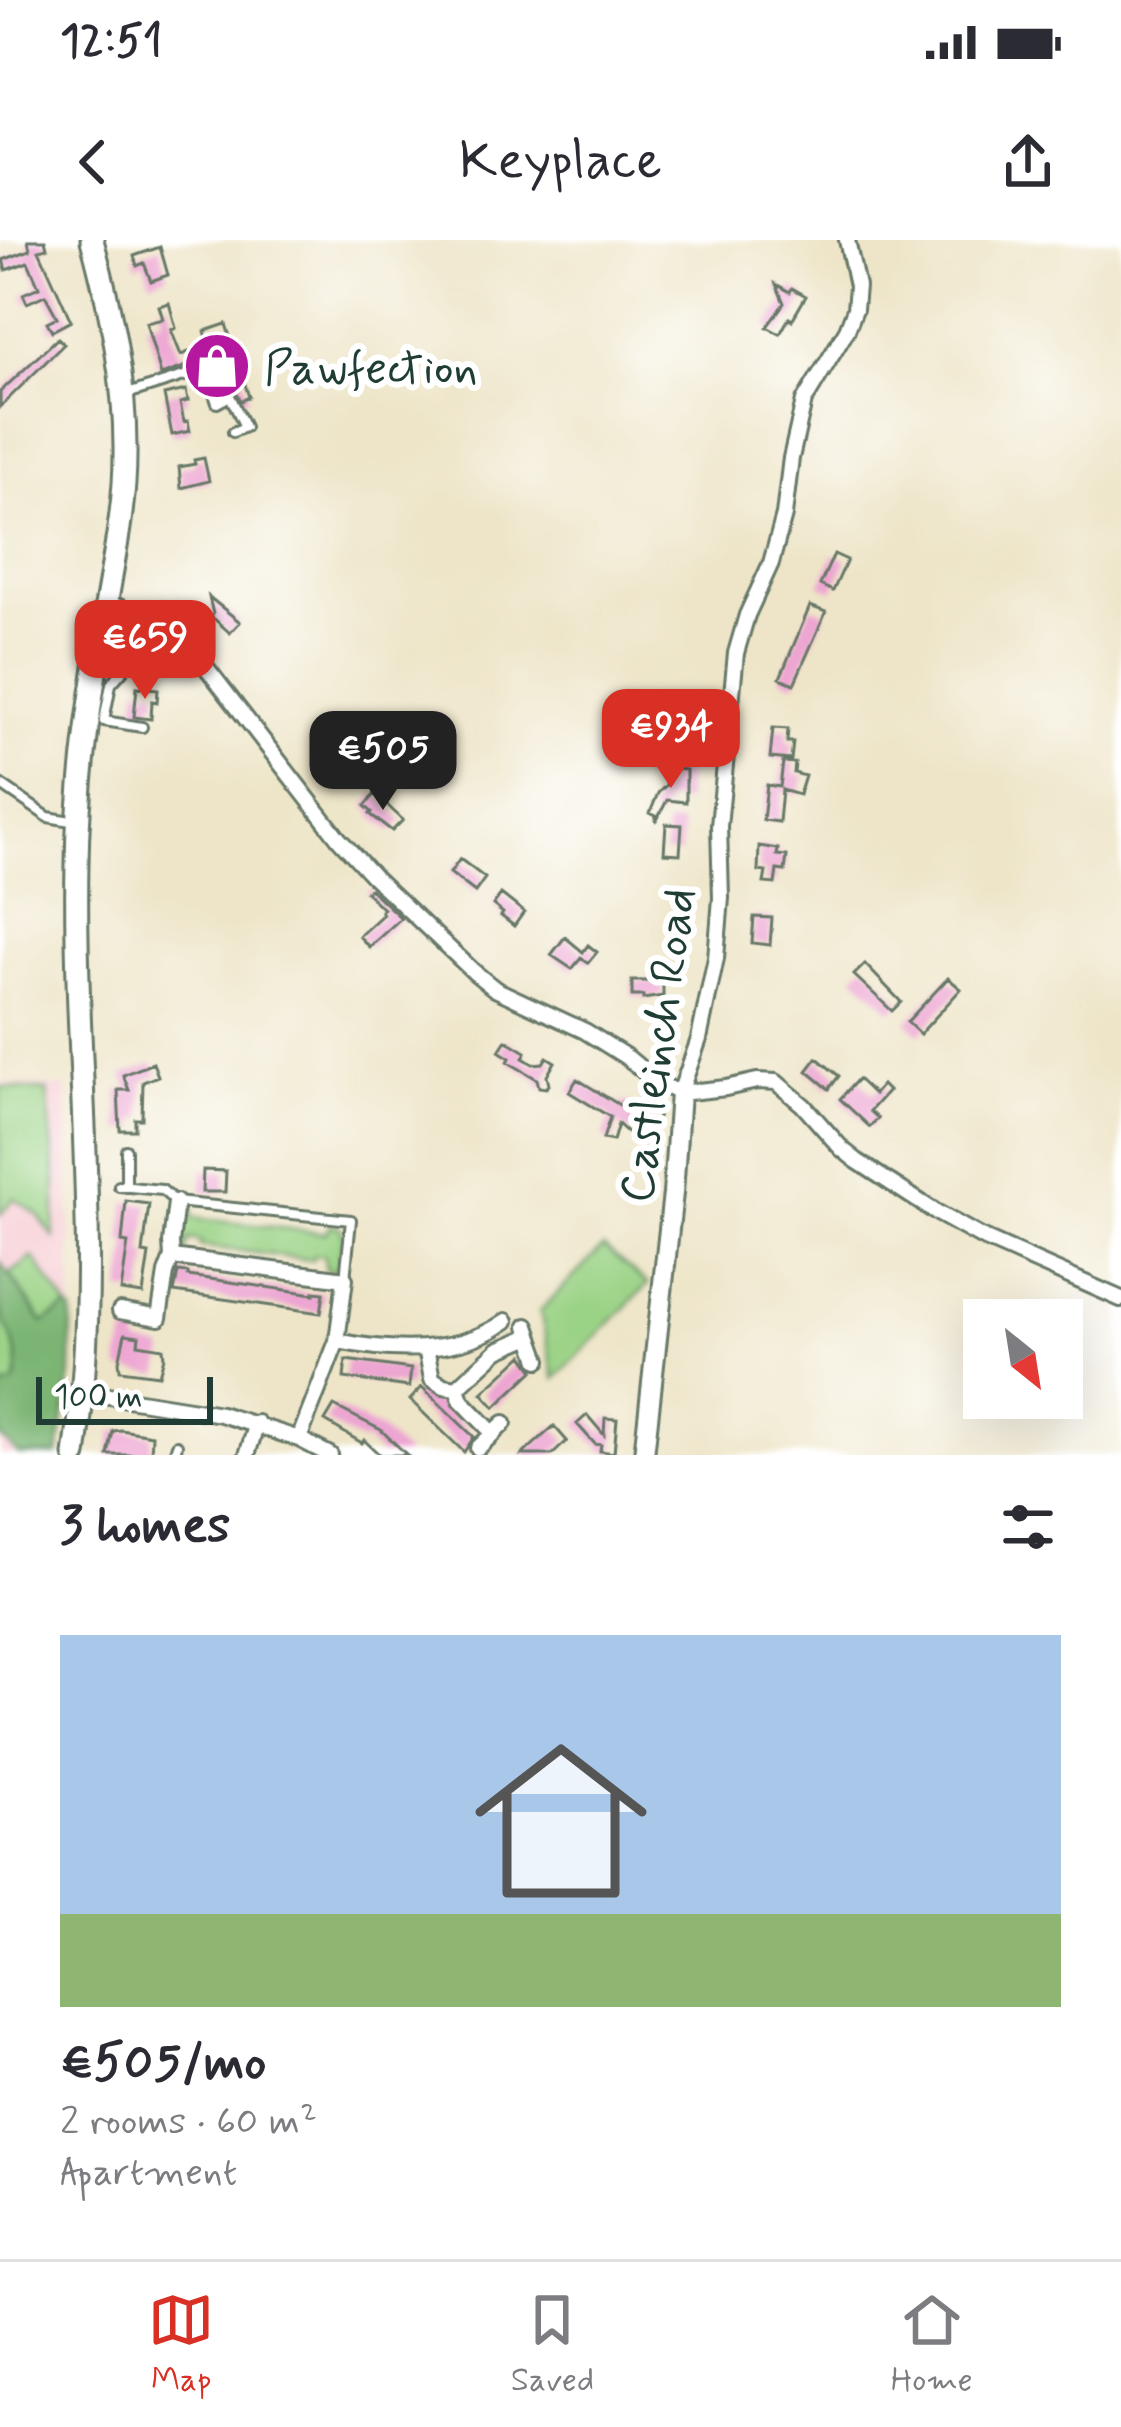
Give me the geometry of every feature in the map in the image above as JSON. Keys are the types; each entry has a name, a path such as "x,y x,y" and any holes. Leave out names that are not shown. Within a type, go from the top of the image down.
{"main road":[{"path":"75,1455 84,1392 89,1286 78,822 124,478 123,396 113,327 92,240"}],"street":[{"name":"Castleinch Road","path":"644,1455 680,1093 699,1039 716,958 721,898 719,826 736,653 784,515 790,458 804,401 848,330 855,309 857,286 847,240"},
{"path":"106,602 180,640 373,876 474,972 516,1001 585,1030 658,1084 680,1093 776,1082 842,1149 934,1211 1121,1299"},
{"path":"120,1311 159,1318 172,1257 176,1202"},
{"path":"172,1257 345,1279 338,1341 299,1439"},
{"path":"338,1341 426,1348 464,1341 506,1321"},
{"path":"458,1388 498,1350 529,1331 539,1360"},
{"path":"426,1348 432,1379 458,1388"},
{"path":"458,1388 461,1400 499,1428 478,1448"},
{"path":"84,1392 257,1423 330,1455"},
{"path":"247,1455 257,1423"}],"lane":[{"path":"202,358 217,403 230,396 245,427 233,432"},
{"path":"123,396 206,369"},
{"path":"142,727 104,721 111,684 155,625"},
{"path":"0,784 48,817 78,822"},
{"path":"126,1150 122,1186 162,1190 176,1202 351,1220 345,1279"}],"shaded area":[{"path":"0,1083 67,1088 71,1374 58,1455 0,1455"}],"green space":[{"path":"0,1087 47,1091 56,1180 54,1237 38,1215 14,1198 0,1215"},
{"path":"187,1209 192,1218 325,1233 331,1225 340,1227 344,1236 338,1266 326,1270 324,1256 313,1255 312,1260 200,1246 200,1241 189,1239 182,1252 176,1244 181,1213"},
{"path":"603,1247 648,1284 555,1379 540,1311"},
{"path":"33,1257 68,1307 44,1323 10,1274"},
{"path":"0,1262 43,1323 68,1307 72,1312 71,1374 58,1455 19,1455 0,1437 0,1389 15,1383 18,1359 2,1315"},
{"path":"0,1306 18,1362 16,1383 0,1389"}],"building":[{"path":"28,240 45,240 47,248 39,250 71,321 52,331 47,322 57,317 45,295 27,303 23,294 39,287 28,262 6,270 3,260 30,250"},
{"path":"160,247 168,275 151,281 144,263 137,266 134,256"},
{"path":"776,284 806,296 780,334 767,327 784,303"},
{"path":"169,303 176,328 171,330 181,355 189,352 193,364 161,375 146,323 163,319 159,306"},
{"path":"226,324 249,397 241,401 231,384 222,386 205,331"},
{"path":"58,338 64,344 0,407 0,392"},
{"path":"186,390 188,401 180,403 190,431 172,435 164,395"},
{"path":"204,458 209,481 181,488 179,467"},
{"path":"834,554 847,560 833,591 820,585"},
{"path":"209,597 240,622 230,633 211,616"},
{"path":"810,606 826,612 794,684 780,678"},
{"path":"137,687 158,689 151,719 134,717"},
{"path":"773,728 788,729 787,742 793,742 791,760 770,758"},
{"path":"783,762 795,763 794,773 805,776 799,795 782,790 779,822 763,820 767,785 780,787"},
{"path":"668,768 686,770 686,802 667,800 656,822 650,813 666,785"},
{"path":"375,794 403,820 392,831 365,806"},
{"path":"666,824 682,825 680,854 664,853"},
{"path":"759,846 787,856 785,871 777,870 775,884 764,883 766,872 758,871"},
{"path":"460,859 485,878 475,892 450,873"},
{"path":"370,889 401,918 369,947 359,936 383,914 366,892"},
{"path":"501,894 524,912 514,926 493,905"},
{"path":"754,917 772,918 770,945 752,943"},
{"path":"565,937 583,952 588,945 597,952 588,963 581,958 572,969 551,955"},
{"path":"865,964 901,1002 892,1011 854,975"},
{"path":"948,978 961,989 920,1034 907,1022"},
{"path":"632,981 663,981 663,996 632,996"},
{"path":"506,1040 526,1052 523,1058 533,1064 547,1057 555,1062 546,1088 508,1062 510,1058 499,1051"},
{"path":"817,1058 839,1076 829,1089 807,1071"},
{"path":"153,1063 158,1076 143,1082 142,1119 135,1119 135,1130 120,1130 118,1090 129,1090 123,1075"},
{"path":"577,1079 621,1106 622,1102 659,1113 654,1131 634,1126 628,1133 618,1124 613,1141 603,1139 610,1117 569,1092"},
{"path":"858,1079 874,1094 882,1085 888,1091 870,1111 878,1118 870,1127 840,1099"},
{"path":"203,1170 226,1171 225,1192 202,1192"},
{"path":"126,1201 149,1204 143,1294 121,1291 128,1243 122,1242"},
{"path":"178,1272 324,1293 321,1313 174,1292"},
{"path":"125,1334 139,1336 138,1344 163,1348 159,1375 120,1370"},
{"path":"523,1355 534,1370 495,1407 482,1393"},
{"path":"346,1360 411,1369 409,1387 344,1378"},
{"path":"422,1387 474,1437 464,1452 410,1400"},
{"path":"334,1406 381,1430 407,1455 380,1455 364,1440 325,1421"},
{"path":"587,1415 604,1435 605,1418 617,1419 614,1453 600,1451 601,1445 577,1424"},
{"path":"554,1426 567,1441 552,1455 522,1455"},
{"path":"113,1431 152,1435 151,1455 108,1455"}],"place":[{"name":"Pawfection","path":"217,366"}]}
